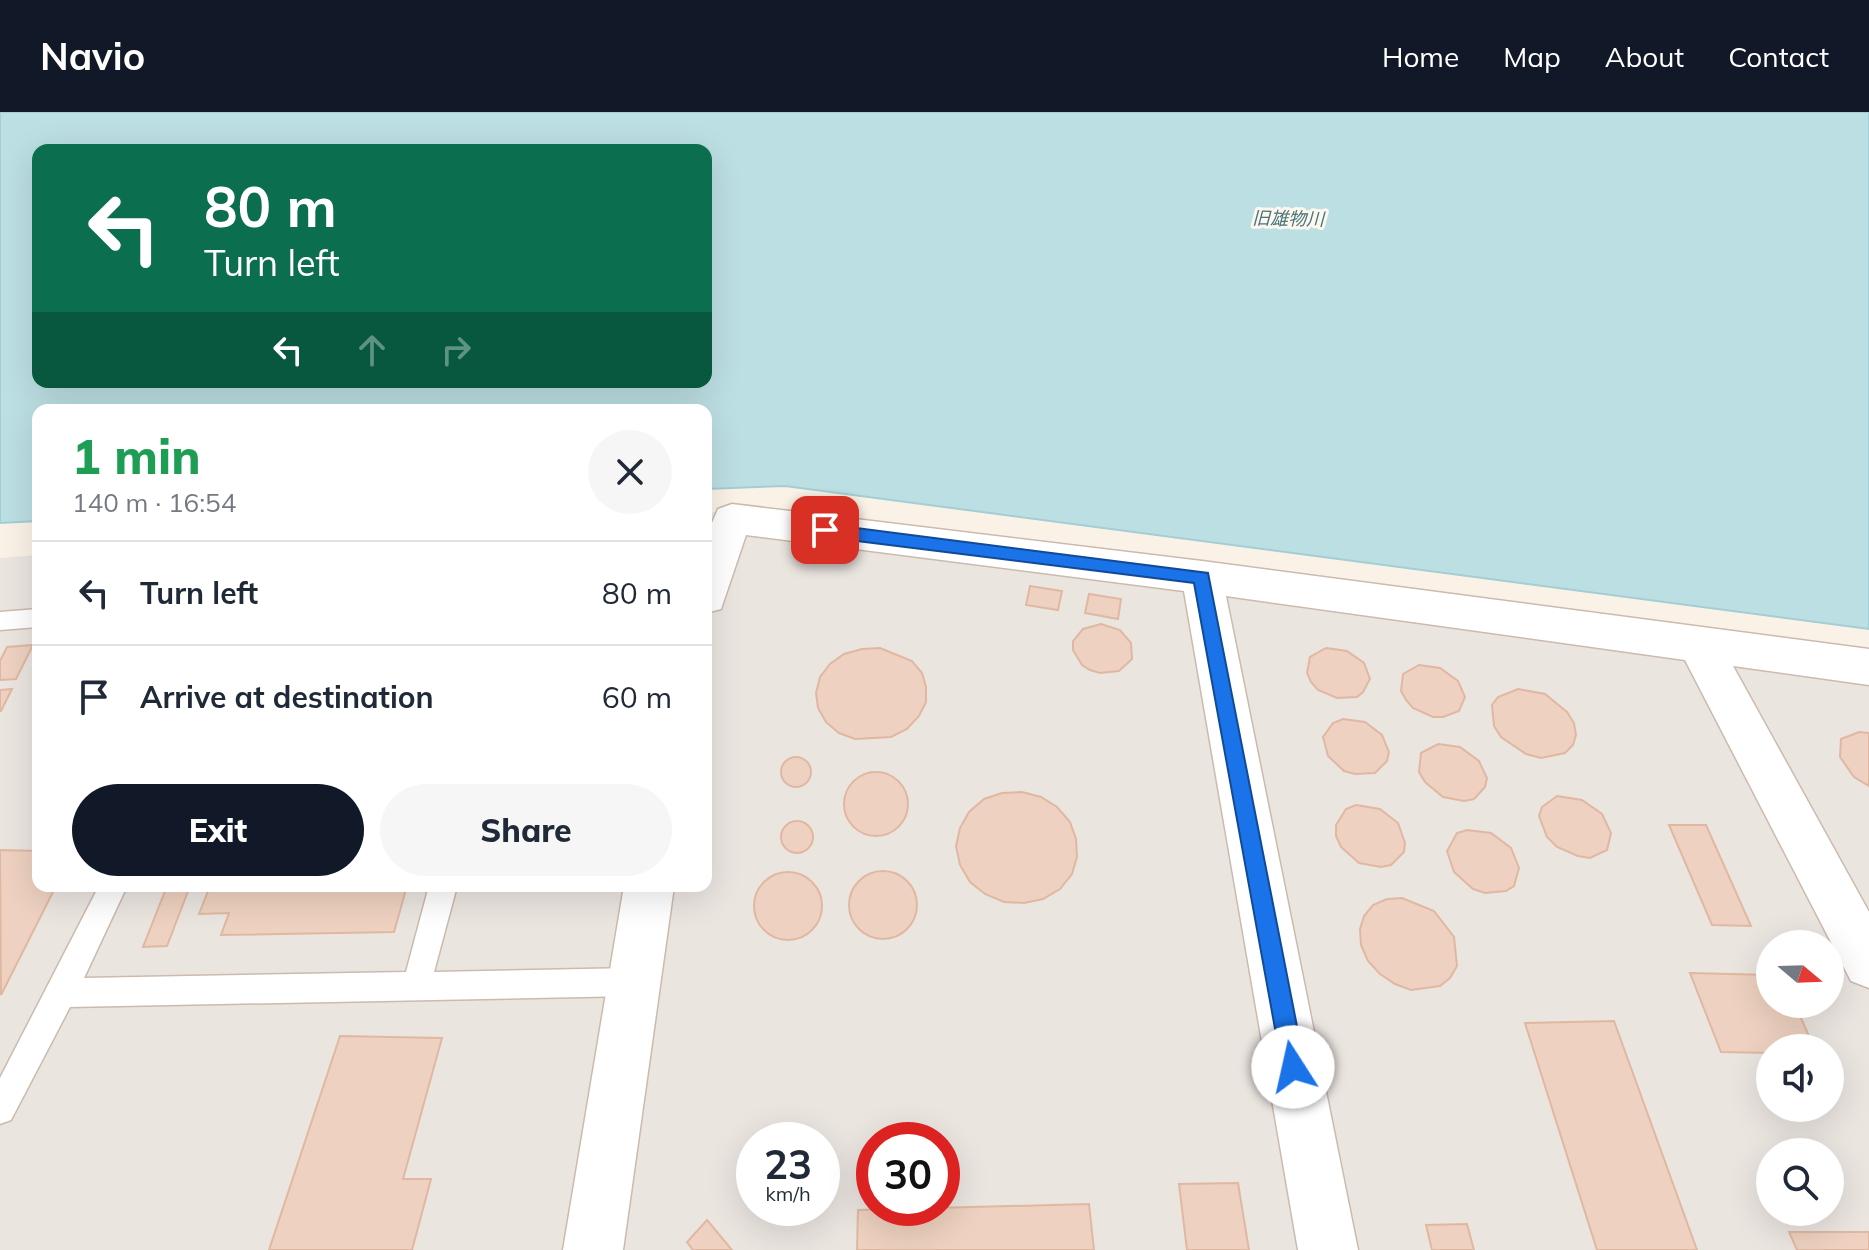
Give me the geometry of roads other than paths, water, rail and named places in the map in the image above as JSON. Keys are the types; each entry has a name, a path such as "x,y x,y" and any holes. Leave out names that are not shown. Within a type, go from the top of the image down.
{"street":[{"path":"712,579 732,519 1202,577 1869,667"},
{"path":"1202,577 1328,1250"},
{"path":"1698,643 1869,963"},
{"path":"593,1250 648,892"}],"lane":[{"path":"0,621 32,618"},
{"path":"0,1109 62,993 110,892"},
{"path":"416,987 441,892"},
{"path":"62,993 634,982"}],"water":[{"name":"旧雄物川","path":"0,112 1869,112 1869,629 785,486 712,489 712,404 32,404 32,521 0,523"}]}
